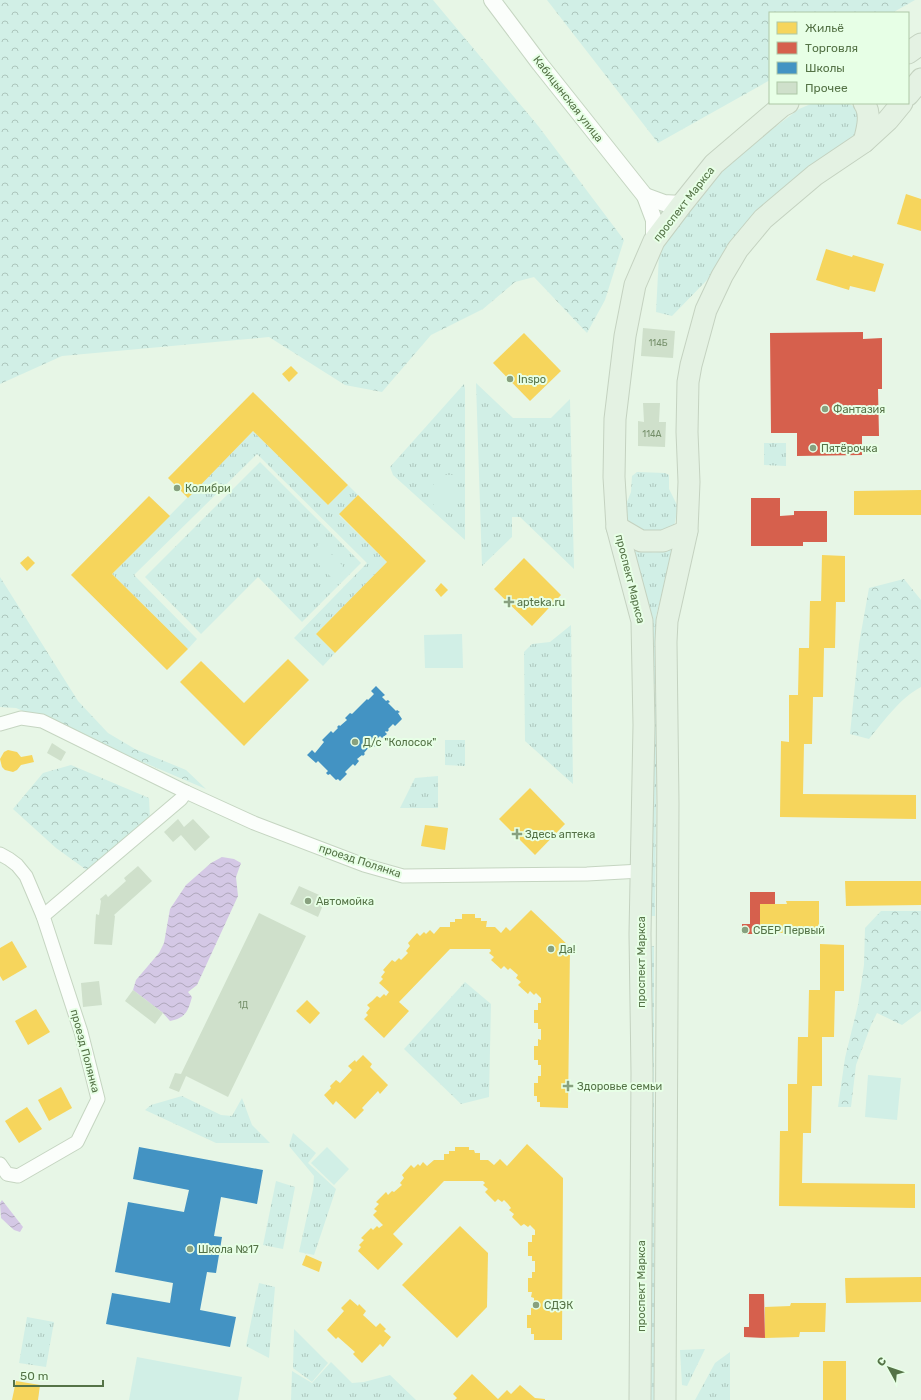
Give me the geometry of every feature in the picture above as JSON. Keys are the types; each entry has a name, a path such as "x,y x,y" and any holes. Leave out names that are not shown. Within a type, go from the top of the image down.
{"main road":[{"path":"909,52 921,44"},
{"path":"909,94 921,79"},
{"name":"проспект Маркса","path":"640,1400 642,1073 640,934 644,763 642,620 617,527 614,477 615,419 625,336 635,285 654,241 714,164 786,104"},
{"path":"864,142 869,121 867,107 865,104"},
{"path":"665,1400 668,764 666,628 688,531 689,482 687,432 688,382 690,365 706,310 722,276 738,249 763,219 815,175 864,142 888,120 901,104"},
{"name":"проспект Маркса","path":"617,527 641,541 663,541 688,531"},
{"path":"640,934 667,933"},
{"path":"642,1182 666,1183"}],"street":[{"name":"Кабицынская улица","path":"492,0 540,64 645,196"},
{"path":"645,196 664,203 682,204"},
{"path":"645,196 654,220 654,241"},
{"name":"проезд Полянка","path":"0,724 21,718 42,721 186,792 254,822 311,845 403,876 587,874 641,871"},
{"path":"43,916 135,839 186,792"},
{"name":"проезд Полянка","path":"0,854 10,859 26,876 43,916 81,1032 98,1099 76,1142 18,1176 8,1174 0,1164"}],"green space":[{"path":"0,0 433,0 539,127 624,240 605,300 587,333 534,277 515,282 483,309 431,335 382,392 345,385 269,337 62,356 0,384"},
{"path":"547,0 915,0 894,12 769,12 769,81 658,143"},
{"path":"811,104 850,104 856,108 861,123 858,133 795,178 759,209 731,241 708,279 672,316 656,312 659,255 668,236 707,187 743,151 799,109"},
{"path":"476,383 513,418 551,418 570,399 574,569 520,517 512,517 512,537 482,566"},
{"path":"464,384 465,540 393,475 390,467"},
{"path":"253,431 328,505 348,485 358,495 339,515 387,562 316,634 335,653 323,666 294,638 367,563 257,454 134,575 197,639 188,649 112,574"},
{"path":"764,443 786,443 786,466 764,465"},
{"path":"260,462 361,563 302,622 258,577 201,634 145,577"},
{"path":"637,472 665,473 669,475 669,489 678,507 674,527 661,531 650,532 627,521 625,507 631,492 632,476"},
{"path":"434,475 453,475 453,507 434,507"},
{"path":"320,543 343,566 332,578 309,555"},
{"path":"631,545 642,550 652,552 662,552 674,548 656,616 656,684 652,684"},
{"path":"0,577 78,701 108,733 135,749 186,770 206,789 16,708 0,707"},
{"path":"904,579 921,600 921,687 906,697 899,704 869,739 850,734 859,644 869,588"},
{"path":"571,625 573,784 525,741 524,652 532,644 550,642"},
{"path":"462,634 463,668 425,668 424,635"},
{"path":"652,692 657,693 655,916 651,916"},
{"path":"445,740 465,740 465,766 445,765"},
{"path":"71,765 149,798 150,819 88,871 56,848 13,809 43,773"},
{"path":"438,776 438,808 400,808 415,778"},
{"path":"881,911 921,911 921,1011 902,1025 877,1013 856,1065 851,1107 838,1107 845,1058 858,1005 864,965 865,928"},
{"path":"654,946 654,1400 647,1400 646,947"},
{"path":"465,982 491,1004 489,1097 461,1104 404,1049"},
{"path":"868,1075 901,1078 897,1120 865,1117"},
{"path":"182,1096 221,1115 232,1116 242,1098 252,1125 270,1143 216,1143 145,1110 151,1105"},
{"path":"293,1133 316,1153 308,1163 336,1189 314,1255 299,1252 313,1189 314,1176 289,1146"},
{"path":"327,1147 349,1169 334,1185 311,1163"},
{"path":"276,1181 295,1187 283,1249 263,1245"},
{"path":"259,1283 275,1287 269,1358 246,1346"},
{"path":"27,1317 54,1322 46,1367 19,1363"},
{"path":"294,1329 328,1363 312,1382 293,1368"},
{"path":"705,1349 687,1386 682,1385 680,1350"},
{"path":"730,1352 730,1400 695,1400 715,1363"},
{"path":"137,1357 242,1377 238,1400 129,1400"},
{"path":"331,1362 352,1383 364,1382 390,1375 416,1400 291,1400 292,1371 312,1383"}],"water":[{"path":"222,857 234,859 241,863 236,877 238,896 197,985 188,992 192,997 188,1010 180,1018 170,1021 163,1013 133,990 136,980 159,953 164,943 170,909 186,885 211,863"},
{"path":"2,1200 23,1227 20,1232 14,1230 1,1218 0,1203"}],"building: Жильё":[{"path":"906,194 921,199 921,231 897,224"},
{"path":"826,249 852,257 853,255 884,264 875,292 850,286 849,290 816,280"},
{"path":"524,333 561,371 530,401 493,363"},
{"path":"291,366 298,373 289,382 282,374"},
{"path":"253,392 348,485 328,505 253,431 188,498 168,478"},
{"path":"921,490 921,515 854,515 854,491"},
{"path":"358,495 426,561 335,653 316,634 387,562 339,514"},
{"path":"149,496 170,516 112,574 188,649 167,670 71,575"},
{"path":"822,555 845,556 845,602 836,602 835,648 824,648 823,697 813,697 812,744 804,744 803,794 916,795 916,819 780,817 781,741 789,742 789,695 798,695 799,648 809,648 810,601 821,601"},
{"path":"28,556 35,563 27,571 20,563"},
{"path":"524,558 561,595 532,626 494,589"},
{"path":"441,583 448,590 441,597 435,590"},
{"path":"288,659 309,680 244,746 180,682 201,661 244,703"},
{"path":"8,750 17,752 21,757 32,755 34,762 21,765 13,772 5,770 2,767 0,759 4,752"},
{"path":"530,788 565,824 535,855 499,819"},
{"path":"425,825 448,828 445,850 421,846"},
{"path":"845,881 921,881 921,905 846,906"},
{"path":"786,901 819,901 819,930 795,930 796,933 760,933 760,904 787,904"},
{"path":"531,910 570,947 568,1108 540,1107 540,1102 537,1102 537,1096 534,1096 534,1083 538,1083 538,1076 541,1076 541,1065 538,1065 538,1060 534,1060 534,1046 538,1046 538,1039 541,1040 541,1029 538,1029 538,1023 534,1023 534,1010 538,1010 538,1003 541,1003 541,998 536,993 534,995 530,991 528,994 518,985 521,982 516,978 518,975 510,968 508,970 504,966 501,969 491,960 494,957 489,953 491,951 490,949 450,949 399,1002 409,1011 384,1038 364,1019 368,1015 366,1013 370,1008 367,1005 377,996 380,998 384,994 386,996 389,992 379,983 383,979 381,977 385,972 383,970 392,960 395,962 399,958 401,960 408,953 406,951 410,946 408,943 417,933 420,936 424,932 426,934 430,930 434,934 440,927 450,927 450,922 455,922 455,919 462,919 462,914 475,914 475,918 481,918 481,921 487,921 486,927 495,927 501,933 506,927 510,931"},
{"path":"12,941 27,967 3,981 0,976 0,948"},
{"path":"820,944 844,945 844,991 835,991 834,1037 822,1037 822,1086 812,1086 811,1133 803,1133 802,1183 915,1184 915,1208 779,1206 780,1131 788,1131 788,1084 797,1084 798,1037 808,1037 809,990 820,990"},
{"path":"307,1000 320,1013 310,1024 296,1011"},
{"path":"36,1009 50,1032 28,1045 15,1021"},
{"path":"363,1055 372,1064 370,1067 388,1085 380,1094 378,1091 362,1108 364,1110 355,1119 336,1101 333,1105 324,1095 336,1080 340,1083 352,1070 348,1066 355,1060 356,1062"},
{"path":"61,1087 72,1108 49,1121 38,1100"},
{"path":"27,1107 42,1129 19,1143 5,1121"},
{"path":"527,1144 563,1178 562,1340 534,1340 534,1334 531,1334 531,1328 527,1328 527,1315 531,1315 531,1308 534,1308 534,1298 531,1297 532,1292 528,1292 528,1278 532,1278 532,1272 535,1272 535,1261 532,1261 532,1256 528,1256 528,1242 532,1242 532,1235 535,1235 535,1230 530,1225 528,1227 524,1224 521,1226 512,1217 514,1214 509,1210 511,1208 504,1200 502,1202 498,1199 495,1202 485,1192 488,1189 483,1185 485,1183 483,1181 444,1181 393,1234 403,1244 378,1270 358,1251 361,1247 359,1245 364,1240 361,1238 371,1228 373,1230 377,1226 379,1228 383,1225 373,1215 377,1211 374,1209 379,1204 376,1202 386,1192 388,1195 402,1185 400,1183 404,1178 402,1175 411,1165 414,1168 418,1164 420,1166 423,1162 427,1166 434,1160 444,1160 444,1154 449,1154 449,1151 455,1151 455,1147 469,1147 469,1150 474,1150 475,1153 480,1153 480,1160 488,1160 494,1165 500,1159 507,1166"},
{"path":"460,1226 488,1253 487,1307 457,1338 402,1285"},
{"path":"306,1255 322,1262 319,1272 302,1265"},
{"path":"921,1277 921,1302 846,1303 845,1278"},
{"path":"350,1299 358,1306 359,1304 366,1311 363,1315 376,1327 380,1323 386,1329 384,1331 391,1337 383,1347 380,1344 362,1363 353,1354 355,1352 338,1337 336,1339 327,1330 344,1311 341,1308"},
{"path":"791,1303 826,1303 825,1332 800,1332 799,1337 765,1338 765,1307 790,1306"},
{"path":"823,1361 846,1361 846,1400 823,1400"},
{"path":"472,1374 498,1399 507,1390 511,1394 520,1385 535,1398 545,1400 455,1400 457,1398 453,1394"},
{"path":"16,1381 40,1385 38,1400 12,1400"}],"building: Торговля":[{"name":"Фантазия","path":"863,332 863,339 882,338 882,389 878,389 879,436 862,436 862,455 797,456 797,433 771,433 770,333"},
{"path":"751,498 780,498 780,516 794,515 794,511 827,511 827,542 803,542 803,546 751,546"},
{"path":"750,892 775,892 775,904 760,904 760,934 742,934 742,924 750,924"},
{"path":"749,1294 764,1294 765,1338 744,1337 744,1327 749,1327"}],"building: Школы":[{"path":"376,686 385,695 382,697 386,701 388,700 390,702 388,703 396,711 397,710 400,712 398,713 402,719 395,726 393,724 387,732 385,732 387,734 382,738 380,736 376,740 380,744 377,747 375,746 372,748 370,746 363,756 362,755 357,759 359,761 355,766 353,764 345,772 347,774 340,781 338,779 336,780 330,774 328,775 326,773 328,771 318,761 316,763 307,755 312,750 315,753 324,742 322,740 331,731 333,733 339,725 340,726 347,720 345,718 350,713 352,714 374,694 371,691"},
{"path":"139,1147 263,1170 257,1204 221,1197 214,1236 222,1237 216,1273 207,1272 200,1310 236,1317 230,1347 106,1324 112,1293 170,1303 173,1283 115,1272 128,1202 184,1212 189,1190 133,1179"}],"building: Прочее":[{"path":"643,328 675,331 673,358 641,356"},
{"path":"643,403 660,403 659,422 666,422 665,447 638,446 638,421 644,422"},
{"path":"52,743 66,752 61,761 47,753"},
{"path":"178,819 184,827 193,819 210,837 195,851 181,835 173,842 164,832"},
{"path":"138,866 152,881 114,915 112,945 94,944 96,914 99,915 100,899 106,894 108,897 126,881 124,878"},
{"name":"Автомойка","path":"299,886 326,898 318,917 290,904"},
{"path":"259,913 306,936 228,1097 186,1076 179,1092 169,1088 175,1073 181,1074"},
{"path":"99,981 102,1005 83,1007 81,983"},
{"path":"133,990 163,1013 155,1024 125,1001"}],"place":[{"name":"Inspo","path":"510,379"},
{"name":"Фантазия","path":"825,409"},
{"name":"Пятёрочка","path":"813,448"},
{"name":"Колибри","path":"177,488"},
{"name":"apteka.ru","path":"509,602"},
{"name":"Д/с \"Колосок\"","path":"355,742"},
{"name":"Здесь аптека","path":"517,834"},
{"name":"Автомойка","path":"308,901"},
{"name":"СБЕР Первый","path":"745,930"},
{"name":"Да!","path":"551,949"},
{"name":"Здоровье семьи","path":"568,1086"},
{"name":"Школа №17","path":"190,1249"},
{"name":"СДЭК","path":"536,1305"}]}
